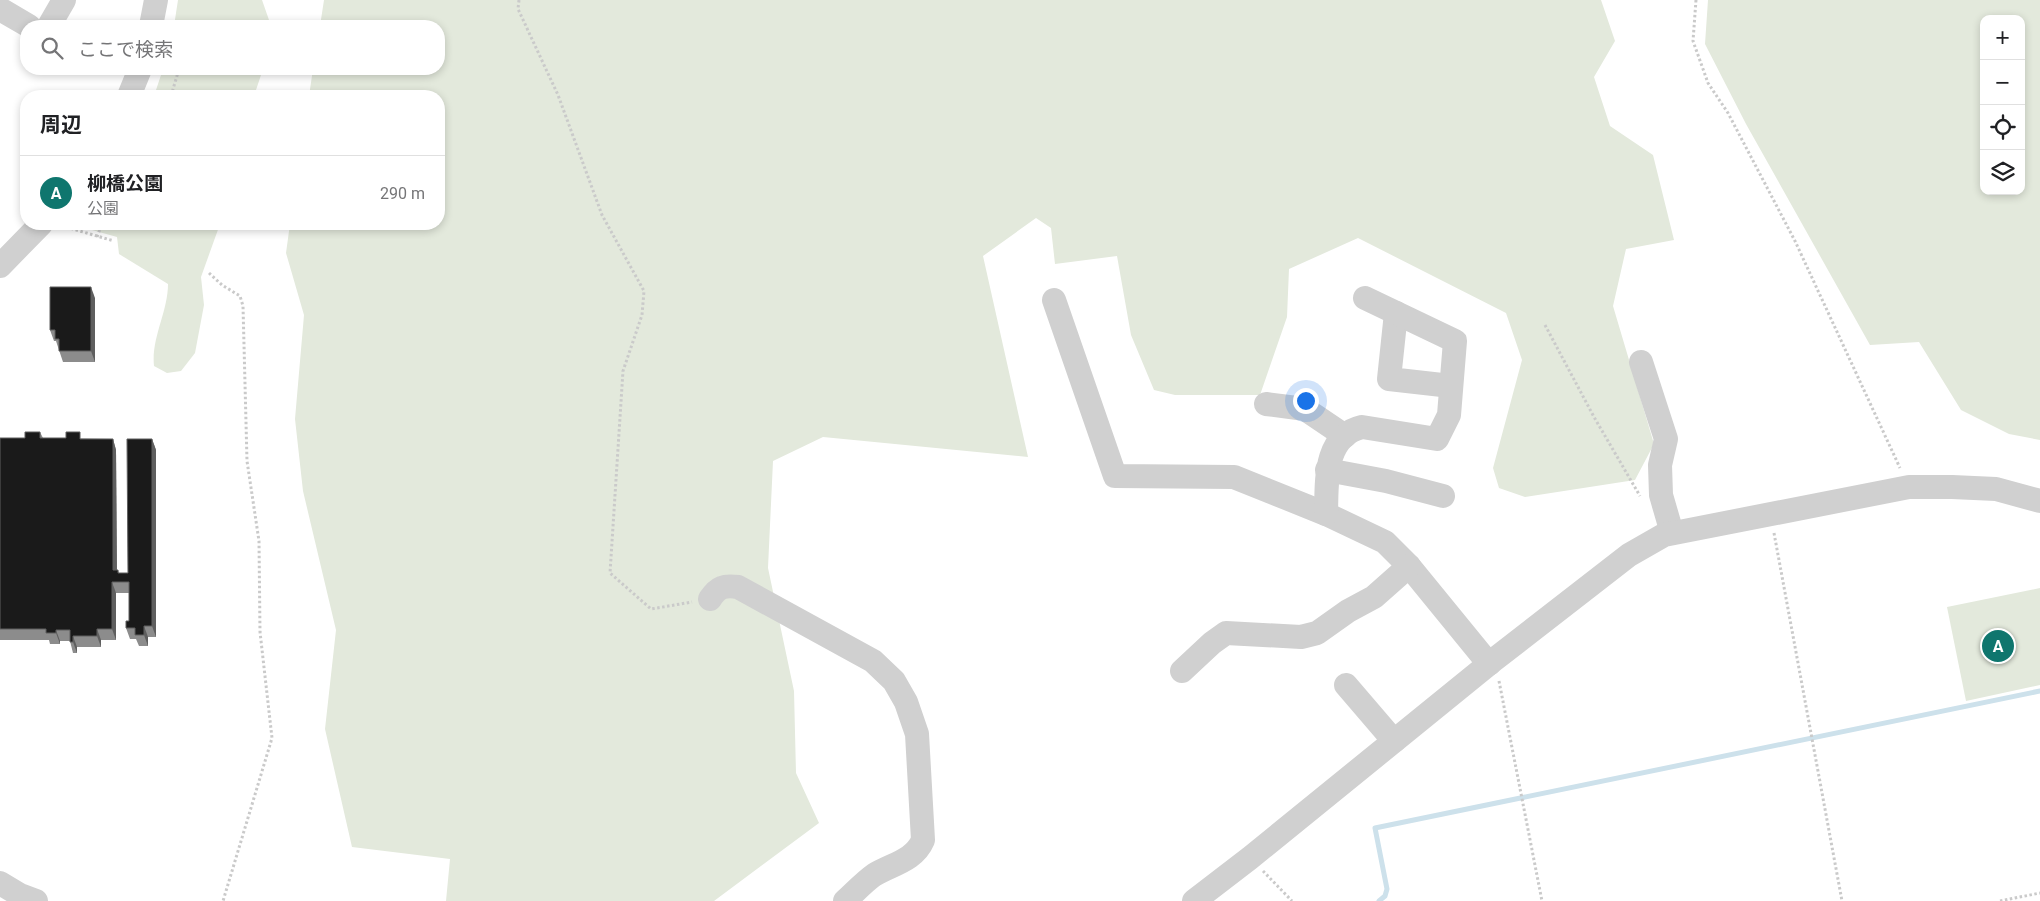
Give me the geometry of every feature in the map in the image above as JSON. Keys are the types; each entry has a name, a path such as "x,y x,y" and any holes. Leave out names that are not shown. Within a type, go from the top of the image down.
{"street":[{"path":"52,20 64,0"},
{"path":"152,20 156,0"},
{"path":"0,9 20,21"},
{"path":"131,90 138,75"},
{"path":"0,266 35,230"},
{"path":"1326,514 1328,464 1340,440 1351,430 1362,427 1437,439 1449,415 1455,341 1365,298"},
{"path":"1054,300 1115,476 1234,477 1326,514 1384,542 1409,566 1492,661"},
{"path":"1396,313 1389,379 1451,386"},
{"path":"1641,362 1666,439 1660,465 1661,495 1672,533"},
{"path":"1266,404 1304,409 1345,436"},
{"path":"1327,470 1386,481 1443,496"},
{"path":"1194,901 1250,858 1492,661 1629,555 1664,535 1909,487 1996,489 2040,501"},
{"path":"1182,671 1212,643 1226,633 1301,638 1317,634 1348,611 1374,598 1409,566"},
{"path":"710,599 715,590 725,586 738,588 874,661 894,681 906,702 917,734 923,840 919,850 905,860 874,876 845,901"},
{"path":"1346,685 1394,742"},
{"path":"0,883 20,895 36,901"}],"path":[{"path":"519,0 518,9 558,95 602,215 644,291 642,315 622,370 610,573 651,609 710,599"},
{"path":"1696,0 1692,41 1708,83 1728,113 1795,241 1909,487"},
{"path":"173,90 177,75"},
{"path":"78,230 114,240"},
{"path":"97,236 100,230"},
{"path":"209,273 240,296 243,306 247,461 259,541 260,632 272,738 223,901"},
{"path":"1545,325 1594,416 1644,501"},
{"path":"1770,514 1842,901"},
{"path":"1492,661 1523,802 1542,901"},
{"path":"1250,858 1292,901"},
{"path":"2000,901 2040,893"}],"shaded area":[{"path":"178,0 262,0 269,20 175,20"},
{"path":"324,0 1601,0 1615,41 1594,77 1610,126 1653,155 1674,240 1626,249 1613,306 1654,444 1635,480 1525,497 1499,488 1493,468 1522,360 1506,313 1358,238 1289,269 1287,317 1260,395 1175,395 1154,390 1131,335 1117,256 1055,264 1051,228 1036,218 983,256 1028,457 823,437 773,461 768,568 794,691 796,773 819,823 714,901 446,901 450,859 352,847 325,729 336,630 303,491 295,419 304,315 286,253 289,230 445,230 445,90 310,90 312,75 445,75 445,20 321,20"},
{"path":"1708,0 2040,0 2040,440 2009,434 1961,410 1919,342 1870,345 1746,124 1705,44"},
{"path":"161,75 261,75 256,90 156,90"},
{"path":"92,230 218,230 201,277 204,305 195,353 181,371 167,373 154,366 155,345 168,284 119,254 117,237"},
{"path":"2040,588 2040,685 1966,701 1947,607"}],"building":[{"path":"50,287 91,287 91,351 59,351 59,339 55,339 55,330 50,330"},
{"path":"25,432 40,432 40,438 66,438 66,432 80,432 80,439 113,439 113,570 118,570 118,573 128,573 127,439 152,439 152,626 144,626 144,635 135,635 135,628 126,628 126,621 129,621 129,582 112,582 112,629 97,629 97,636 73,636 73,642 70,642 70,630 56,630 56,633 46,633 46,629 0,629 0,438 25,438"}],"waterway":[{"path":"1379,901 1385,896 1387,889 1375,828 2040,691"}],"place":[{"name":"柳橋公園","path":"1998,646"}]}
